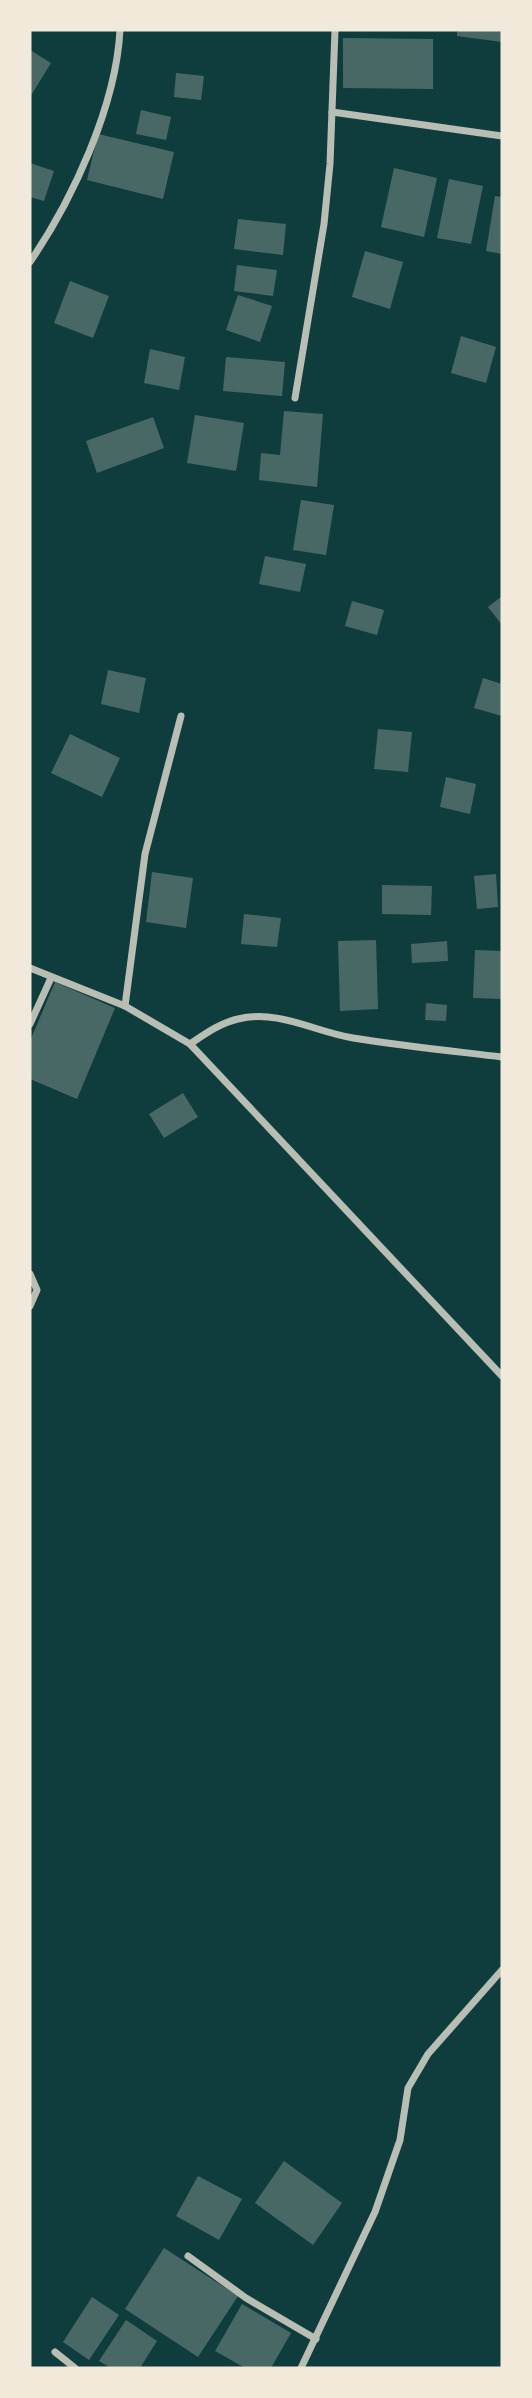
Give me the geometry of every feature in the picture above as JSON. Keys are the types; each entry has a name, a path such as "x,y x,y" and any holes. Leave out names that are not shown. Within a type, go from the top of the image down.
{"street":[{"path":"30,262 60,211 102,119 120,30"},
{"path":"295,398 324,224 335,30"},
{"path":"332,112 502,136"},
{"path":"125,1006 145,854 181,716"},
{"path":"30,968 125,1006 190,1044 502,1377"},
{"path":"30,1024 51,978"},
{"path":"190,1044 217,1027 238,1019 255,1017 300,1022 351,1038 502,1057"},
{"path":"30,1274 37,1290 30,1306"},
{"path":"300,2368 316,2339 389,2175 400,2140 408,2088 428,2054 502,1970"},
{"path":"188,2256 246,2298 316,2339"},
{"path":"55,2353 75,2368"}],"building":[{"path":"457,30 502,30 502,42 457,36"},
{"path":"343,38 433,39 433,89 343,88"},
{"path":"30,50 51,63 30,97"},
{"path":"176,73 204,76 201,100 174,97"},
{"path":"141,110 171,117 166,140 136,134"},
{"path":"98,134 174,152 163,199 87,180"},
{"path":"30,163 54,171 44,201 30,197"},
{"path":"394,168 437,178 424,237 381,227"},
{"path":"449,179 483,186 471,244 437,238"},
{"path":"495,196 502,197 502,254 486,251"},
{"path":"238,219 286,224 283,255 234,249"},
{"path":"365,251 403,262 390,309 352,297"},
{"path":"237,265 277,270 273,296 234,291"},
{"path":"70,281 109,296 93,338 54,323"},
{"path":"238,295 272,306 260,342 226,330"},
{"path":"461,336 496,347 486,383 451,373"},
{"path":"150,349 185,357 179,390 144,383"},
{"path":"226,357 285,362 282,396 223,391"},
{"path":"284,411 323,414 317,487 259,480 261,453 280,455"},
{"path":"195,415 244,423 236,471 187,463"},
{"path":"153,417 164,448 97,473 86,441"},
{"path":"301,500 334,505 326,555 293,550"},
{"path":"265,556 306,564 300,592 259,584"},
{"path":"502,596 502,625 488,607"},
{"path":"352,601 384,610 377,635 345,626"},
{"path":"108,670 146,678 139,713 101,704"},
{"path":"483,678 502,684 502,716 474,708"},
{"path":"378,729 412,732 408,772 374,769"},
{"path":"70,734 120,758 102,797 51,773"},
{"path":"446,777 476,784 470,814 440,807"},
{"path":"152,872 193,878 186,928 146,922"},
{"path":"496,874 498,907 477,909 474,876"},
{"path":"382,885 432,886 431,915 382,914"},
{"path":"244,914 281,918 277,947 241,944"},
{"path":"376,940 378,1009 340,1011 338,941"},
{"path":"447,941 448,961 412,963 411,944"},
{"path":"475,950 502,951 502,999 473,998"},
{"path":"55,982 115,1008 77,1099 30,1079 30,1041"},
{"path":"426,1003 447,1005 446,1021 425,1020"},
{"path":"183,1093 198,1117 164,1138 149,1114"},
{"path":"284,2161 342,2203 313,2245 255,2203"},
{"path":"198,2176 242,2199 219,2240 176,2216"},
{"path":"164,2248 238,2296 198,2357 125,2309"},
{"path":"92,2297 119,2315 89,2360 63,2342"},
{"path":"242,2304 291,2333 271,2368 245,2368 215,2351"},
{"path":"126,2320 157,2341 140,2368 111,2368 99,2361"}]}
